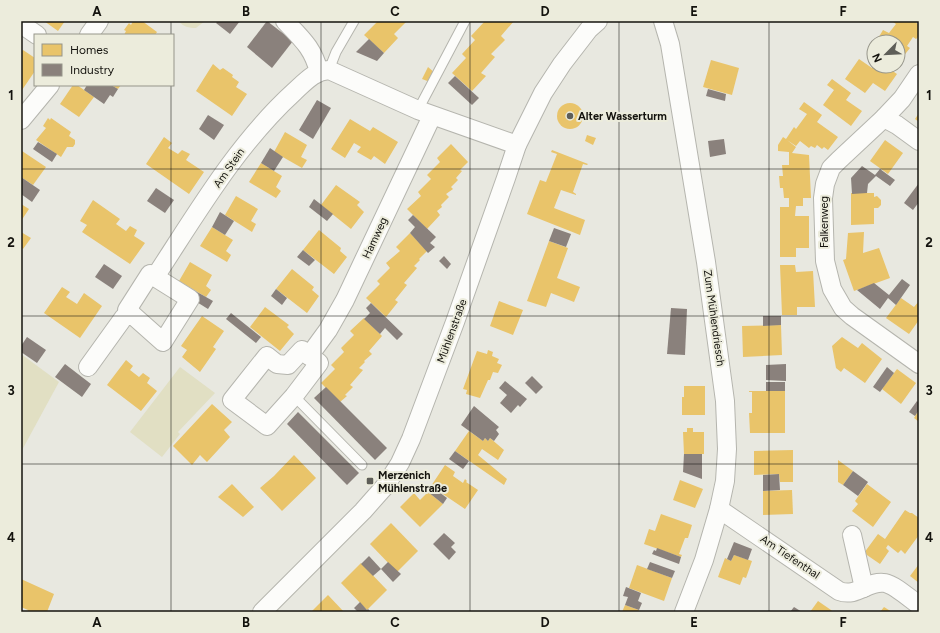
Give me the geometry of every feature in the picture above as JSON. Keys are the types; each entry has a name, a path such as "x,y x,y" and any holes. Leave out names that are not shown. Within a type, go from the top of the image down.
{"street":[{"path":"90,34 99,21"},
{"path":"285,21 311,50 324,71 425,113 516,145"},
{"name":"Zum Mühlendriesch","path":"663,21 670,44 706,262 725,402 727,449 725,481 719,509 704,560 684,612"},
{"path":"21,24 36,34"},
{"name":"Mühlenstraße","path":"262,612 363,511 386,484 400,463 411,439 455,322 506,178 516,145 547,87 592,24"},
{"name":"Am Stein","path":"131,313 127,310 150,274 155,277 239,153 263,123 283,103 312,76 324,71"},
{"name":"Falkenweg","path":"919,74 902,99 831,168 825,184 823,198 825,261 832,289 843,308 858,322 919,364"},
{"path":"21,120 49,86"},
{"name":"Hamweg","path":"309,356 328,330 345,300 425,113"},
{"path":"884,118 897,125 919,141"},
{"path":"88,367 124,318 130,316 131,313 163,342 190,299 155,277"},
{"path":"302,350 318,363 294,396 268,426 232,400 267,356 277,364 288,365 302,350"},
{"name":"Am Tiefenthal","path":"719,509 839,591 850,593 884,582 893,586 919,606"},
{"path":"852,535 864,588"}],"lane":[{"path":"324,71 354,21"},
{"path":"425,113 465,21"},
{"path":"294,396 362,465"}],"shaded area":[{"path":"179,21 205,21 196,28 191,28 182,25"},
{"path":"21,354 59,382 21,452"},
{"path":"180,367 215,393 178,432 180,434 162,457 130,432"}],"building: Homes":[{"path":"44,21 65,21 58,31"},
{"path":"133,21 142,21 157,32 156,34 124,34 126,31 124,30 129,23 131,25"},
{"path":"378,21 407,21 394,34 398,38 384,53 364,35"},
{"path":"485,21 514,21 501,36 505,40 491,54 495,57 481,73 486,76 472,91 452,73 466,58 462,54 475,40 471,36"},
{"path":"892,21 914,21 919,25 919,36 916,39 913,37 907,46 910,48 906,53 906,34 881,34 883,30 889,33 896,24"},
{"path":"23,50 34,57 34,72 22,90 21,89 21,52"},
{"path":"859,59 866,64 866,74 897,74 885,91 873,83 865,93 845,79"},
{"path":"711,60 739,68 732,95 703,87"},
{"path":"213,64 220,70 223,68 233,75 232,77 239,82 236,87 247,94 232,116 196,91"},
{"path":"428,67 435,73 430,82 422,79"},
{"path":"832,79 851,93 846,100 862,111 851,126 823,105 834,90 827,85"},
{"path":"72,86 78,86 94,97 79,117 60,104"},
{"path":"113,86 120,86 118,89"},
{"path":"804,102 822,115 817,122 838,137 828,150 824,147 822,149 817,145 815,148 811,146 809,148 800,141 796,146 787,140 796,147 792,153 809,155 811,198 803,198 803,206 796,206 795,216 809,216 809,248 796,248 796,257 780,257 780,207 789,207 789,198 784,198 783,188 780,188 779,176 783,176 782,165 789,165 789,152 778,151 778,145 783,137 786,139 794,127 796,129 807,114 799,109"},
{"name":"Alter Wasserturm","path":"570,103 579,107 583,116 579,125 570,129 561,125 557,116 561,107"},
{"path":"919,113 919,122 915,119"},
{"path":"48,118 50,120 51,118 71,132 69,136 75,140 73,147 67,147 61,157 36,140 46,128 43,126"},
{"path":"350,119 370,131 373,127 398,142 385,164 374,156 371,160 357,152 361,147 354,143 345,158 331,149"},
{"path":"285,132 307,145 301,157 307,160 302,168 274,152"},
{"path":"587,135 596,138 593,145 585,141"},
{"path":"164,137 172,143 168,148 178,154 182,150 190,154 186,160 204,172 189,194 146,164"},
{"path":"885,140 903,153 888,174 870,161"},
{"path":"451,144 468,162 460,170 462,171 456,178 458,180 451,187 453,189 446,194 449,197 437,211 440,215 427,229 407,209 421,196 418,192 431,179 427,175 440,162 437,158"},
{"path":"552,150 588,164 583,164 573,192 576,195 561,190 554,208 585,220 580,235 527,214 540,180 546,182 557,154 551,152"},
{"path":"22,151 46,167 33,185 21,177"},
{"path":"261,163 282,176 276,187 281,191 276,198 249,182"},
{"path":"336,185 360,202 357,205 364,212 351,229 321,205"},
{"path":"851,193 874,193 874,197 877,196 881,200 881,205 878,208 874,208 874,224 851,225"},
{"path":"236,196 258,209 251,221 256,224 252,232 225,215"},
{"path":"93,200 120,219 116,224 126,231 130,226 137,230 134,236 145,243 130,264 82,232 87,225 80,221"},
{"path":"21,204 29,209 21,221"},
{"path":"212,227 233,240 226,251 231,255 227,262 200,246"},
{"path":"319,230 341,248 340,251 347,257 334,274 303,250"},
{"path":"21,232 31,238 23,249 21,247"},
{"path":"864,232 863,253 879,248 890,278 854,291 843,260 846,259 848,233"},
{"path":"410,233 427,251 414,266 417,268 404,283 407,285 395,300 398,302 386,317 366,298 380,284 377,281 390,268 386,263 400,251 396,247"},
{"path":"549,241 568,248 557,278 580,287 574,302 551,293 546,307 527,301"},
{"path":"190,262 212,275 206,286 211,290 206,297 179,281"},
{"path":"780,265 795,265 796,272 813,271 815,307 797,307 797,315 782,315"},
{"path":"292,269 314,287 312,290 319,296 307,313 276,289"},
{"path":"62,287 70,292 66,297 77,304 84,293 102,306 80,338 44,313"},
{"path":"901,298 914,307 919,301 919,320 909,334 886,318"},
{"path":"499,301 523,310 513,335 490,326"},
{"path":"265,307 289,325 287,327 294,334 280,351 250,327"},
{"path":"202,316 224,331 213,347 216,349 200,372 182,357 187,350 181,346"},
{"path":"364,318 382,336 369,351 372,354 359,368 363,370 350,385 353,387 345,395 347,396 340,402 321,383 335,369 331,365 344,352 341,348 354,335 350,331"},
{"path":"781,325 782,355 743,357 742,326"},
{"path":"842,337 858,348 862,343 882,359 865,383 844,368 841,372 836,368 832,346"},
{"path":"488,350 493,352 492,356 499,359 497,363 502,365 498,373 493,372 480,398 466,394 467,390 463,389 477,351 487,354"},
{"path":"126,360 133,366 130,370 139,377 143,373 150,378 147,383 157,391 141,411 107,385"},
{"path":"897,369 916,383 901,404 882,389"},
{"path":"684,386 705,386 705,415 682,415 682,397 684,397"},
{"path":"749,391 785,391 785,433 750,433 749,413 752,413 752,392"},
{"path":"212,404 232,422 224,430 230,437 207,462 200,455 192,465 173,446"},
{"path":"919,410 919,422 914,418"},
{"path":"687,428 693,428 693,432 704,432 704,454 684,454 683,432 687,432"},
{"path":"469,431 483,441 485,438 488,441 490,438 504,450 498,460 482,449 478,455 507,479 504,485 455,451"},
{"path":"793,450 793,482 780,482 779,474 754,475 754,451"},
{"path":"294,455 316,478 282,511 260,488"},
{"path":"838,460 853,471 843,485 838,482"},
{"path":"445,465 455,472 453,476 463,483 465,479 467,481 466,482 478,490 465,509 431,486"},
{"path":"680,480 703,489 695,508 673,500"},
{"path":"232,484 254,507 243,517 218,497"},
{"path":"867,484 891,502 873,527 852,511 858,504 855,501"},
{"path":"792,490 793,514 763,515 763,491"},
{"path":"428,492 443,504 420,527 400,507 414,493 420,500"},
{"path":"905,510 919,518 919,535 905,554 901,550 898,553 888,545 886,548 889,551 880,564 864,553 878,534 885,539"},
{"path":"661,514 692,525 688,538 685,538 679,554 682,555 681,557 644,544 649,529 655,531"},
{"path":"391,523 418,551 397,572 370,544"},
{"path":"734,555 752,561 746,578 743,577 740,585 718,577 725,558 731,561"},
{"path":"361,563 387,590 367,610 341,583"},
{"path":"919,564 919,583 910,576"},
{"path":"637,565 672,578 664,601 629,588"},
{"path":"21,579 54,594 47,612 27,612 28,610 21,607"},
{"path":"328,595 344,612 311,612"},
{"path":"818,601 831,610 833,612 810,612"},
{"path":"625,605 639,610 638,612 622,612"},
{"path":"884,607 892,612 880,612"}],"building: Industry":[{"path":"218,21 240,21 230,34 216,23"},
{"path":"267,21 293,41 272,68 247,47"},
{"path":"369,39 384,53 377,61 356,52"},
{"path":"455,76 479,98 472,105 448,83"},
{"path":"86,86 113,86 118,89 113,97 110,95 104,104 84,90"},
{"path":"708,89 726,94 725,101 706,96"},
{"path":"317,100 331,108 313,139 299,130"},
{"path":"208,115 224,125 214,140 199,129"},
{"path":"724,139 726,154 710,157 708,141"},
{"path":"38,142 57,154 52,162 33,149"},
{"path":"270,148 283,157 274,171 261,163"},
{"path":"862,166 875,175 880,169 895,180 890,186 876,176 868,184 867,193 852,194 851,178"},
{"path":"21,177 40,190 32,202 21,194"},
{"path":"919,183 919,202 913,210 904,203"},
{"path":"156,188 174,200 165,213 147,201"},
{"path":"314,199 333,214 327,221 309,207"},
{"path":"220,212 234,221 225,235 212,227"},
{"path":"413,215 436,237 430,243 435,247 428,253 410,233 415,227 408,220"},
{"path":"554,228 571,234 566,247 549,241"},
{"path":"303,250 315,260 309,266 297,257"},
{"path":"444,256 451,264 447,269 439,261"},
{"path":"104,264 122,276 113,289 95,277"},
{"path":"902,279 910,285 896,305 888,298 880,309 857,290 874,283 889,295"},
{"path":"183,284 213,301 208,309 179,291"},
{"path":"276,289 287,298 282,305 271,296"},
{"path":"371,303 403,334 397,340 385,328 380,334 364,319 370,313 366,308"},
{"path":"671,308 687,309 685,355 667,354"},
{"path":"231,313 261,337 256,343 226,319"},
{"path":"763,316 781,316 781,325 763,326"},
{"path":"27,337 46,350 37,363 21,352 21,346"},
{"path":"65,364 91,384 82,397 55,377"},
{"path":"786,364 786,381 766,380 766,365"},
{"path":"887,367 894,373 880,392 873,387"},
{"path":"532,376 543,387 536,394 525,383"},
{"path":"505,381 527,399 520,407 518,405 511,413 500,403 507,395 499,388"},
{"path":"766,382 785,382 785,391 766,391"},
{"path":"326,387 387,448 375,460 314,398"},
{"path":"917,401 919,403 919,410 915,416 909,412"},
{"path":"474,406 499,427 496,430 499,434 494,441 490,438 488,441 485,438 483,441 461,425"},
{"path":"298,412 359,473 347,485 287,424"},
{"path":"455,451 469,461 463,469 449,459"},
{"path":"684,454 702,454 702,479 683,472"},
{"path":"853,471 868,482 858,496 843,485"},
{"path":"779,474 780,490 763,491 763,475"},
{"path":"431,486 447,498 443,504 428,492"},
{"path":"444,533 455,543 451,547 456,552 449,560 433,544"},
{"path":"734,542 752,549 748,560 734,555 731,561 727,559"},
{"path":"657,548 681,557 679,564 652,554"},
{"path":"369,556 381,569 373,576 361,564"},
{"path":"388,562 401,574 393,582 381,569"},
{"path":"650,562 675,571 672,578 647,569"},
{"path":"626,587 641,593 638,601 642,603 639,610 625,605 628,597 623,596"},
{"path":"360,602 367,610 368,609 371,612 358,612 354,608"},
{"path":"794,607 802,612 790,612"}],"place":[{"name":"Alter Wasserturm","path":"570,116"},
{"name":"Merzenich Mühlenstraße","path":"370,481"}]}
